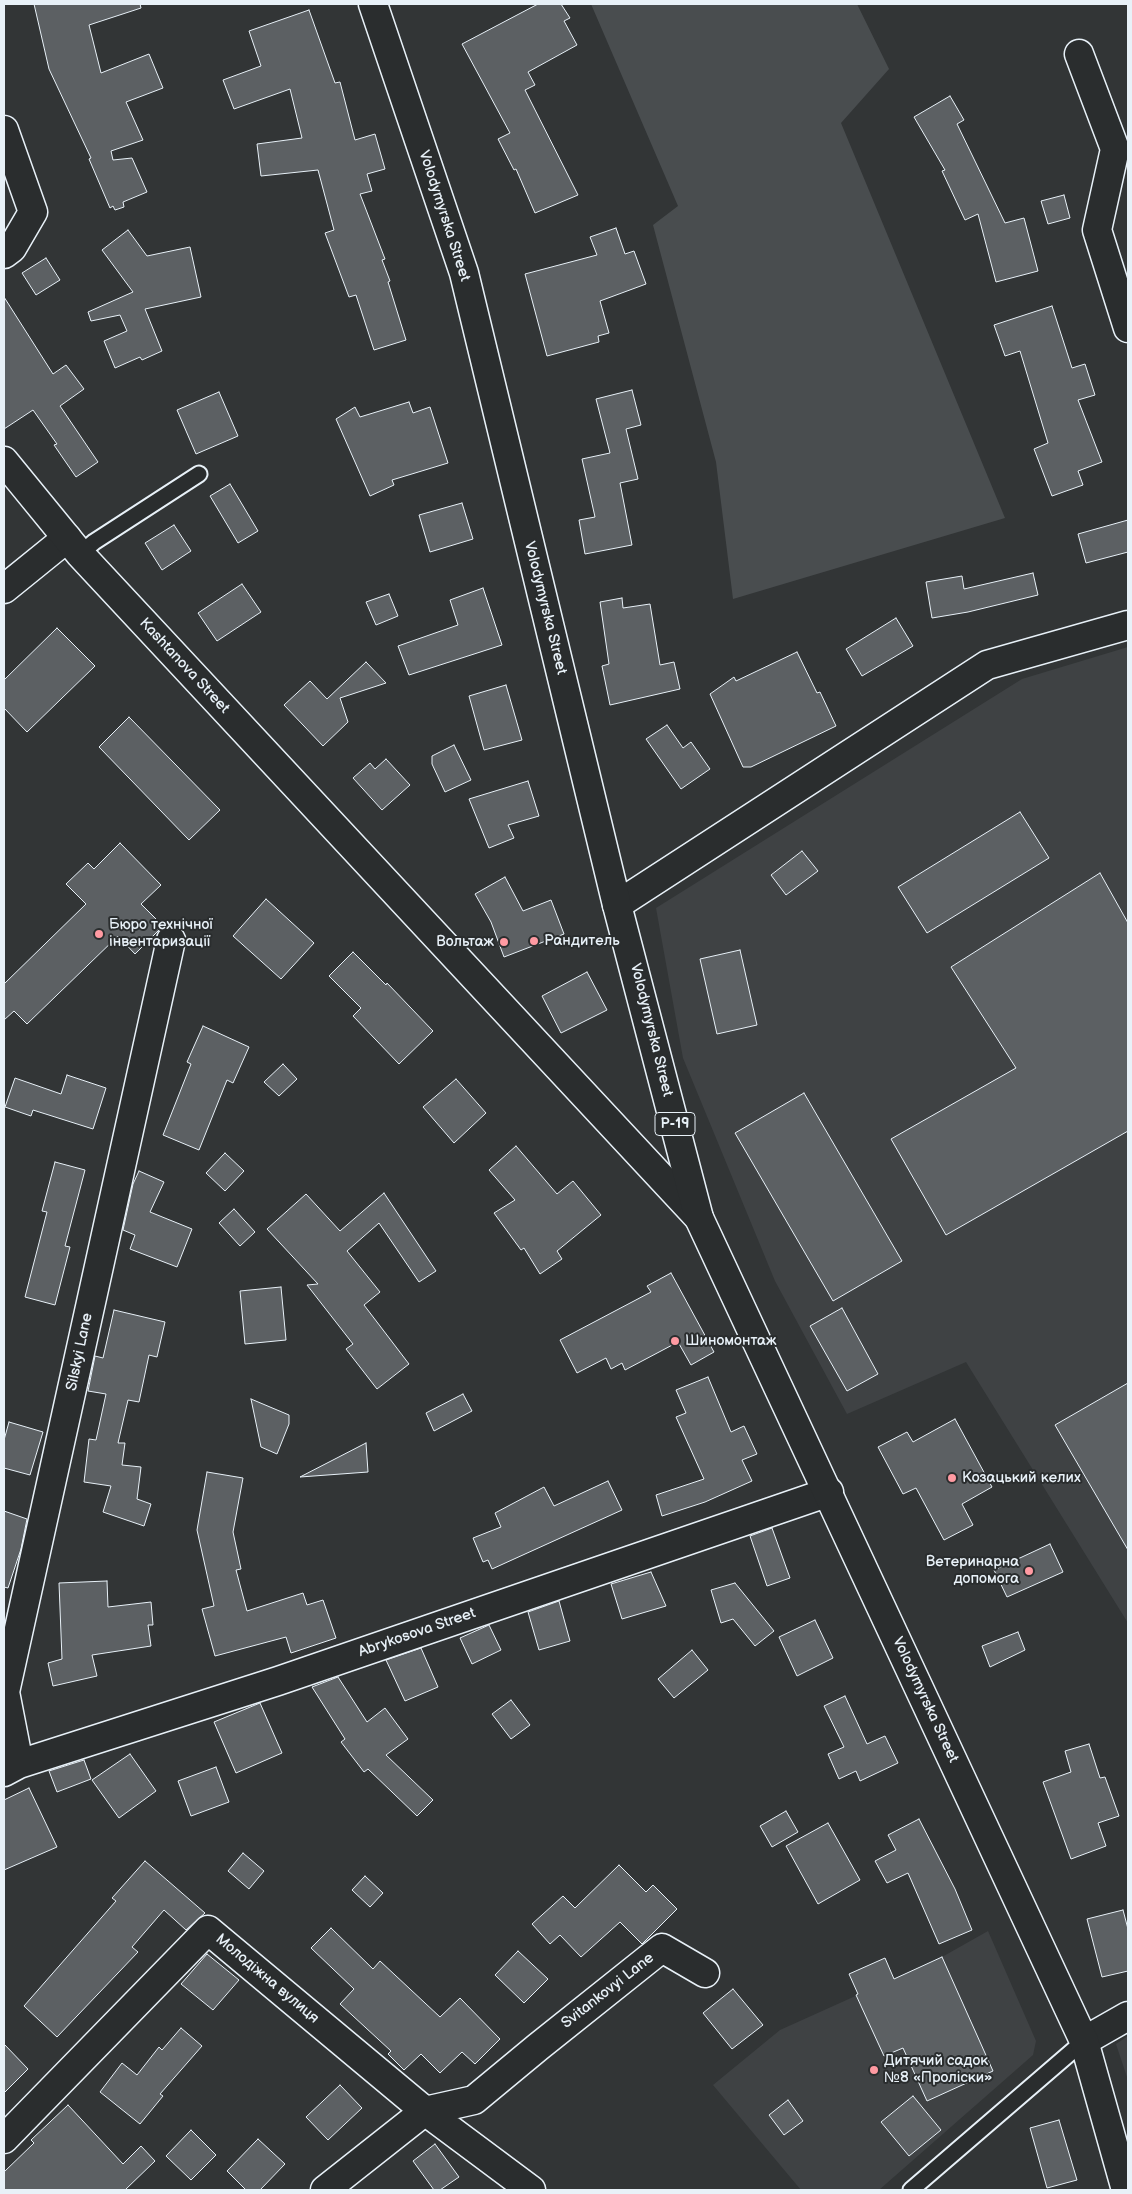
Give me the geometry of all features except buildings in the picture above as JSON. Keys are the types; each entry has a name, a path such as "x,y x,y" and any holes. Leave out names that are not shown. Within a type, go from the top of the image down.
{"street":[{"name":"Volodymyrska Street","path":"373,4 464,273 617,905 700,1218 1084,2040 1126,2190"},
{"path":"1079,54 1115,150 1097,230 1128,328"},
{"path":"4,130 33,212 12,248 4,254"},
{"name":"Kashtanova Street","path":"4,461 73,546 303,794"},
{"path":"4,589 73,546"},
{"path":"617,905 987,666 1128,625"},
{"name":"Volodymyrska Street","path":"303,794 700,1218"},
{"name":"Silskyi Lane","path":"11,1768 5,1692 171,940"},
{"name":"Abrykosova Street","path":"11,1768 278,1682 829,1492"},
{"name":"Молодіжна вулиця","path":"4,2139 208,1930 425,2111 531,2190"},
{"name":"Svitankovyi Lane","path":"425,2111 474,2100 662,1948 706,1973"},
{"path":"1084,2040 1128,2016"},
{"path":"325,2190 425,2111"}],"lane":[{"path":"73,546 94,542 199,474"},
{"path":"911,2190 1084,2040"}],"shaded area":[{"path":"591,4 857,4 889,69 841,123 1005,518 733,599 716,462 653,225 678,206"},
{"path":"1128,647 1128,1623 966,1362 847,1414 775,1281 683,1058 656,908 1022,679"},
{"name":"Дитячий садок №8 «Проліски»","path":"988,1931 1036,2041 1033,2055 879,2190 801,2190 713,2085 780,2030 942,1957"},
{"path":"1128,2036 1128,2080 1116,2044"}],"place":[{"name":"Бюро технічної інвентаризації","path":"99,934"},
{"name":"Рандитель","path":"534,941"},
{"name":"Вольтаж","path":"504,942"},
{"name":"Шиномонтаж","path":"675,1341"},
{"name":"Козацький келих","path":"952,1478"},
{"name":"Ветеринарна допомога","path":"1029,1571"},
{"name":"Дитячий садок №8 «Проліски»","path":"874,2070"}]}
